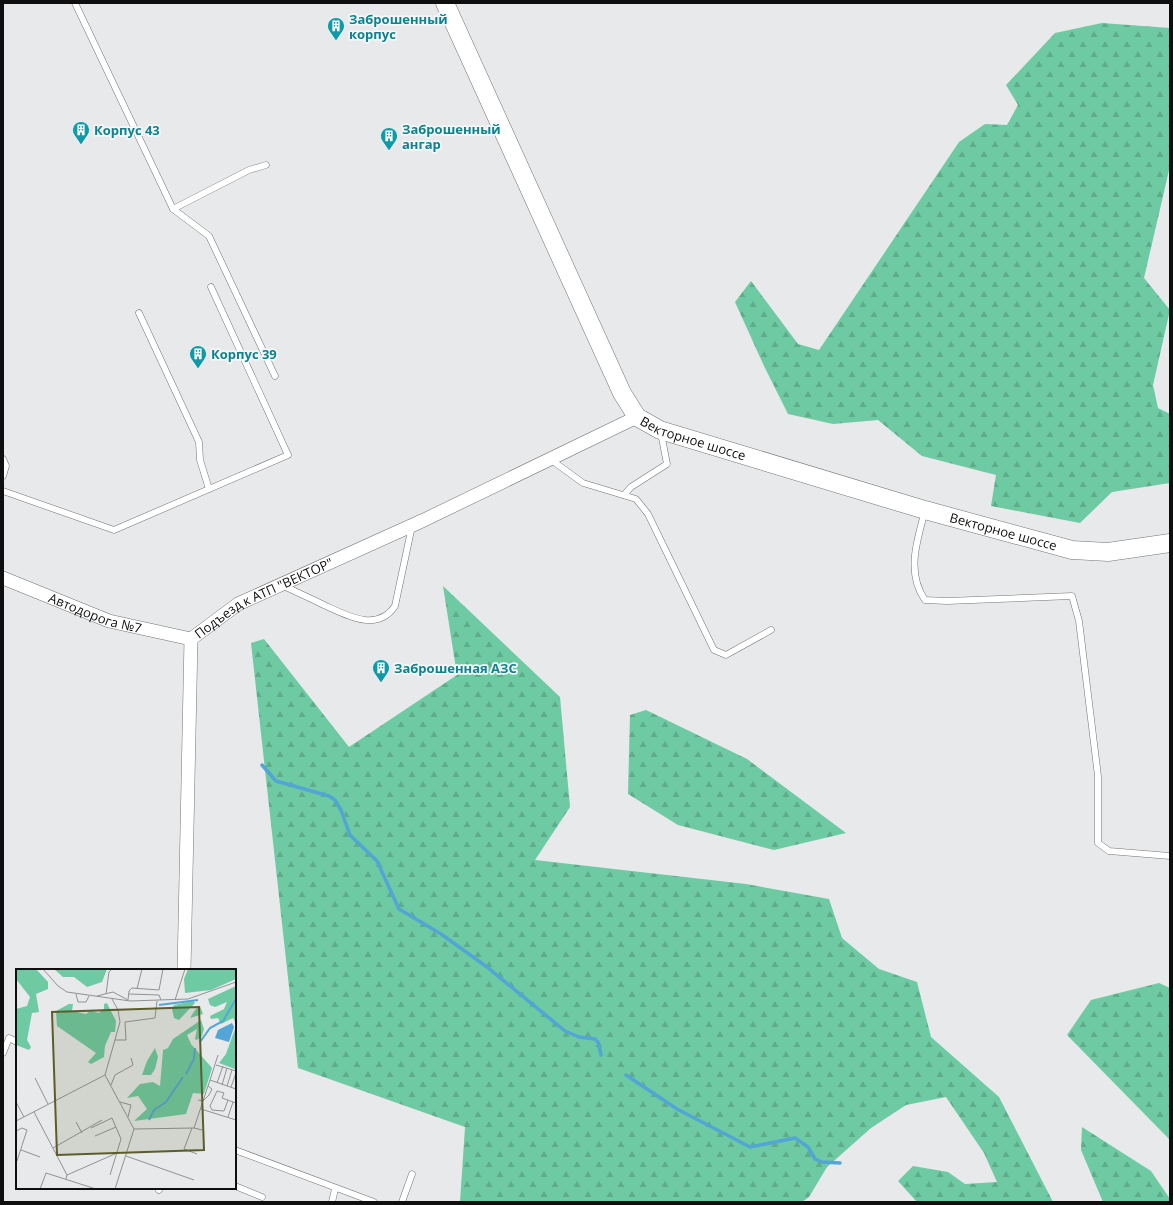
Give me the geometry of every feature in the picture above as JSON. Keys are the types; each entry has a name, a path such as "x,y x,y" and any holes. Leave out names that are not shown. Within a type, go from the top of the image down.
{"main road":[{"name":"Векторное шоссе","path":"445,3 622,393 637,417 660,430 925,510 1072,550 1108,552 1170,543"}],"street":[{"name":"Подъезд к АТП \"ВЕКТОР\"","path":"184,969 191,639 238,604 412,525 637,417"},
{"name":"Автодорога №7","path":"3,578 108,620 191,639"}],"lane":[{"path":"75,3 173,209 209,236 275,376"},
{"path":"173,209 249,170 266,165"},
{"path":"3,491 114,530 288,455 211,287"},
{"path":"139,313 199,442 200,460 209,489"},
{"path":"624,495 631,486 666,464 660,430"},
{"path":"3,459 6,466 3,476"},
{"path":"550,459 583,483 636,499 648,514 714,650 726,655 771,630"},
{"path":"925,510 915,548 914,567 918,591 925,600 947,601 1072,596 1079,621 1098,776 1098,843 1108,851 1170,856"},
{"path":"282,585 355,619 371,620 383,618 390,614 395,606 412,525"},
{"path":"3,1053 9,1038 16,1042"},
{"path":"236,1150 335,1189 374,1202"},
{"path":"402,1202 412,1174"},
{"path":"236,1186 262,1197"},
{"path":"332,1202 335,1189"}],"green space":[{"path":"1102,23 1170,28 1170,166 1144,278 1170,310 1153,385 1158,408 1170,414 1170,483 1112,492 1080,523 991,506 996,475 922,456 878,420 833,424 788,414 735,302 751,281 798,344 819,350 959,142 985,124 1007,125 1018,105 1006,85 1055,33"},
{"path":"443,586 560,697 570,807 535,860 746,884 829,899 842,938 879,969 917,982 931,1037 999,1097 1053,1202 917,1202 898,1181 913,1166 948,1172 965,1184 997,1182 984,1153 946,1097 906,1105 871,1128 827,1167 809,1197 802,1202 460,1202 465,1127 298,1068 251,643 264,639 349,747 457,675"},
{"path":"646,710 747,759 846,833 774,850 678,825 628,794 630,715"},
{"path":"1159,983 1170,988 1170,1140 1067,1035 1091,1000"},
{"path":"1082,1127 1151,1171 1170,1199 1170,1202 1103,1202 1081,1150"}],"waterway":[{"path":"262,765 276,781 329,796 335,800 341,810 350,835 377,861 399,909 441,934 487,967 565,1031 579,1037 595,1039 598,1042 601,1055"},
{"path":"626,1075 677,1109 750,1147 795,1138 808,1147 815,1159 822,1162 840,1163"}],"place":[{"name":"Заброшенный корпус","path":"336,41"},
{"name":"Корпус 43","path":"81,145"},
{"name":"Заброшенный ангар","path":"389,151"},
{"name":"Корпус 39","path":"198,369"},
{"name":"Заброшенная АЗС","path":"381,683"}]}
